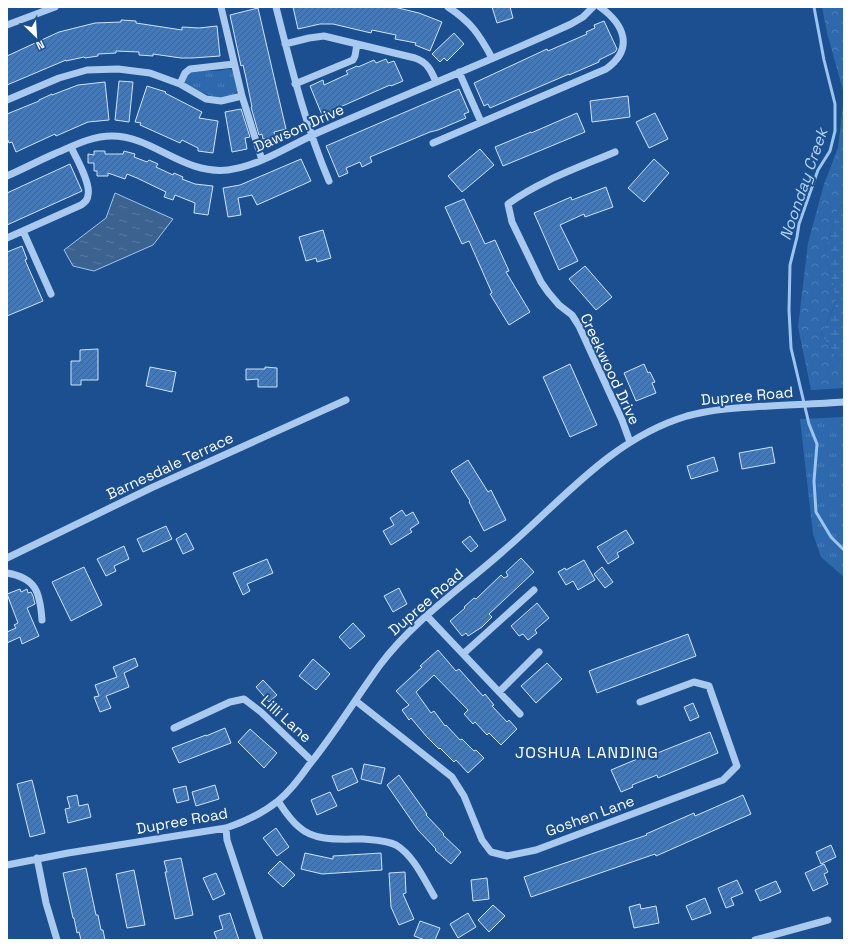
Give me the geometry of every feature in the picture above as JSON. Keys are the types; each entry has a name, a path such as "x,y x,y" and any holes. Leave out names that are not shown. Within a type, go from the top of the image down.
{"street":[{"path":"7,25 55,7"},
{"path":"221,7 242,96 262,160"},
{"path":"276,7 311,136 329,181"},
{"path":"448,7 470,24 492,58"},
{"name":"Dawson Drive","path":"7,175 95,137 118,137 140,142 185,164 206,170 228,170 239,168 262,160 311,136 571,24 583,17 593,7"},
{"path":"434,143 606,69 615,63 622,51 624,39 618,25 609,13 600,7"},
{"path":"285,44 309,38 324,36 334,37 421,60 430,69 436,82"},
{"path":"296,84 352,60 355,56 357,44"},
{"path":"180,84 185,73 190,68 234,64"},
{"path":"7,100 58,78 87,70 118,69 150,73 180,84 206,99 222,101 242,96"},
{"path":"459,72 481,122"},
{"path":"7,238 81,205 86,201 89,191 88,184 71,147"},
{"name":"Creekwood Drive","path":"615,152 539,185 522,194 508,204 512,222 541,282 559,305 572,316 579,326 622,420 630,442"},
{"path":"23,231 51,294"},
{"name":"Barnesdale Terrace","path":"7,558 158,485 346,400"},
{"name":"Dupree Road","path":"7,865 37,858 226,828 242,822 278,801 290,789 356,701 391,650 404,635 508,547 582,478 610,455 649,431 688,416 723,409 841,403"},
{"path":"7,573 18,575 32,583 41,604 42,620"},
{"path":"463,654 534,590"},
{"path":"426,616 520,714"},
{"path":"499,692 539,652"},
{"name":"Goshen Lane","path":"356,701 452,777 464,796 482,840 491,852 507,856 536,850 723,780 737,766 709,686 694,682 640,702"},
{"name":"Lilli Lane","path":"174,728 230,702 244,700 261,712 312,761"},
{"path":"278,801 291,820 308,834 331,838 380,840 395,845 407,854 434,896"},
{"path":"226,828 227,840 260,940"},
{"path":"37,858 46,903 57,940"},
{"path":"755,940 828,920"}],"green space":[{"path":"822,7 844,7 844,94 827,33"},
{"path":"232,70 237,90 236,93 230,96 211,96 187,85 185,82 189,74 193,72"},
{"path":"844,96 844,201 839,207 825,251 837,300 821,334 844,368 844,388 811,390 798,327 808,243 824,184 838,148"},
{"path":"844,201 844,368 821,334 837,301 825,251 839,207"},
{"path":"844,417 844,577 821,557 813,534 800,419"}],"water":[{"path":"115,193 173,219 153,245 94,271 73,266 64,250 106,218"}],"building":[{"path":"293,7 394,7 419,13 442,22 430,51 415,45 416,43 395,39 396,35 372,30 371,33 333,24 320,24 298,29"},
{"path":"492,7 510,7 513,18 497,23"},
{"path":"258,8 286,129 274,132 275,137 263,139 262,134 259,135 251,107 246,78 243,65 241,66 230,15"},
{"path":"121,20 136,21 136,23 182,30 182,27 199,28 217,26 220,56 181,58 153,54 153,56 139,55 139,52 116,51 116,53 98,54 98,56 66,60 7,85 7,56 59,32 95,23 121,22"},
{"path":"604,21 617,49 615,52 599,60 599,62 490,108 488,104 484,106 474,83 547,49 548,51 587,34 586,32 595,28 594,25"},
{"path":"454,33 464,44 447,61 444,58 440,62 432,54"},
{"path":"386,59 388,63 394,61 403,81 391,86 390,85 322,115 310,86 323,80 324,85 348,74 346,71 357,66 358,67 374,60 376,63"},
{"path":"119,81 133,82 129,122 115,120"},
{"path":"105,82 109,120 88,122 56,136 55,134 16,152 12,142 9,143 7,138 7,114 52,94 78,85"},
{"path":"147,86 166,92 165,93 202,112 199,118 218,121 213,153 198,151 198,148 182,140 180,143 140,125 141,123 135,122"},
{"path":"459,89 469,112 464,114 466,118 370,157 372,162 362,167 360,162 346,168 348,173 339,177 326,146"},
{"path":"628,96 630,117 592,122 590,101"},
{"path":"241,109 250,137 245,138 247,149 232,152 225,112"},
{"path":"577,113 585,132 503,166 495,147"},
{"path":"655,113 668,139 649,148 636,122"},
{"path":"480,149 494,165 462,192 448,176"},
{"path":"94,151 105,151 105,154 123,154 124,151 135,154 134,157 147,162 149,160 158,164 156,167 173,175 174,173 183,177 182,179 195,184 213,186 208,215 194,213 195,203 175,195 173,200 164,197 166,192 127,174 125,179 108,173 108,176 97,176 97,171 94,171 94,163 88,163 88,154 94,155"},
{"path":"301,159 311,181 257,205 252,195 238,198 241,215 228,217 223,188 240,185"},
{"path":"654,159 669,173 644,202 628,188"},
{"path":"70,164 82,191 7,225 7,193"},
{"path":"606,187 613,207 585,217 584,214 560,225 578,261 559,270 534,213 571,197 572,200"},
{"path":"464,199 485,244 495,240 509,271 506,272 530,312 509,325 490,294 492,293 469,241 462,244 445,207"},
{"path":"323,230 331,258 317,262 316,258 306,261 299,237"},
{"path":"22,246 27,259 25,260 43,301 7,316 7,252"},
{"path":"585,266 612,297 596,310 569,279"},
{"path":"98,349 98,380 81,380 81,385 71,385 71,361 80,361 80,350"},
{"path":"570,364 597,425 570,437 543,377"},
{"path":"644,364 648,373 650,372 655,382 652,383 656,393 636,401 624,373"},
{"path":"150,367 176,372 172,392 146,386"},
{"path":"265,367 277,368 277,387 258,387 258,379 246,380 246,369 265,369"},
{"path":"772,447 775,463 742,469 739,453"},
{"path":"714,457 718,471 691,479 687,466"},
{"path":"468,460 488,492 491,490 506,520 484,531 469,502 470,501 451,471"},
{"path":"402,510 406,516 413,512 419,523 410,529 412,532 391,545 383,531 394,525 390,518"},
{"path":"166,526 172,539 143,552 137,539"},
{"path":"626,530 634,543 617,553 619,557 608,564 597,547"},
{"path":"186,533 194,549 183,554 176,539"},
{"path":"470,536 478,546 471,552 462,542"},
{"path":"124,546 129,559 114,566 116,571 106,576 97,559"},
{"path":"521,558 534,572 489,614 492,617 482,627 468,636 466,633 462,636 450,621 501,575 504,578 508,576 506,572"},
{"path":"267,559 273,573 247,584 250,591 243,595 233,573"},
{"path":"584,560 595,580 578,590 573,581 566,585 558,572 565,568 566,570"},
{"path":"84,567 102,605 71,621 52,582"},
{"path":"602,567 613,582 605,588 594,574"},
{"path":"399,588 407,604 393,612 384,596"},
{"path":"20,589 21,592 27,589 28,593 31,592 33,596 35,604 27,608 39,636 22,644 20,637 7,643 7,632 16,628 14,625 18,623 7,594"},
{"path":"537,603 549,618 535,630 537,633 528,640 523,634 519,636 511,626"},
{"path":"353,623 365,636 350,649 339,637"},
{"path":"688,634 696,656 597,693 589,671"},
{"path":"438,650 456,671 459,669 483,696 485,694 494,705 492,706 507,722 509,720 517,729 501,745 489,733 487,735 475,722 473,724 464,714 468,710 434,675 416,692 431,713 434,711 445,726 446,725 460,740 462,739 474,751 476,750 484,758 468,773 456,760 454,762 440,748 439,749 411,718 409,720 402,710 409,705 396,691"},
{"path":"135,658 138,666 124,673 129,687 106,696 111,708 100,712 94,697 99,696 95,685 117,677 113,667"},
{"path":"313,659 330,674 316,690 299,676"},
{"path":"547,663 562,679 536,703 521,686"},
{"path":"263,680 277,695 269,702 256,687"},
{"path":"693,703 699,717 690,721 684,707"},
{"path":"225,728 231,743 179,763 172,748"},
{"path":"250,729 277,753 264,768 238,742"},
{"path":"710,732 718,753 658,778 657,775 632,785 633,787 621,792 611,770 649,754 650,756"},
{"path":"364,764 385,768 381,784 361,779"},
{"path":"352,768 358,782 338,791 332,776"},
{"path":"399,775 427,814 426,815 444,834 443,835 461,852 451,864 435,850 436,849 418,830 387,785"},
{"path":"32,780 45,833 30,837 17,784"},
{"path":"215,785 219,799 196,806 192,792"},
{"path":"186,786 189,800 177,803 173,789"},
{"path":"330,792 337,806 317,815 311,800"},
{"path":"77,795 79,806 88,804 91,817 68,823 65,809 70,808 67,797"},
{"path":"743,795 751,814 656,856 655,854 531,897 524,877 647,835 646,834 694,813 695,816"},
{"path":"276,828 289,847 277,856 263,838"},
{"path":"831,845 836,857 821,864 816,852"},
{"path":"305,853 333,859 333,856 381,853 382,870 322,874 301,869"},
{"path":"181,858 193,915 175,919 164,861"},
{"path":"280,861 295,875 283,887 268,873"},
{"path":"824,864 828,872 824,874 828,884 813,891 805,873"},
{"path":"86,868 96,915 98,915 105,940 81,940 79,932 77,933 73,918 63,873"},
{"path":"134,870 145,925 127,928 116,874"},
{"path":"405,872 406,893 403,894 414,919 399,925 391,907 389,873"},
{"path":"216,873 225,894 213,900 203,878"},
{"path":"487,878 489,899 473,901 471,880"},
{"path":"737,880 743,893 731,898 734,905 726,908 718,888"},
{"path":"776,881 781,892 760,901 755,890"},
{"path":"705,898 711,913 692,920 686,906"},
{"path":"640,904 641,909 656,906 659,923 634,928 629,907"},
{"path":"493,905 505,916 489,932 478,920"},
{"path":"230,913 239,940 217,940 214,932 223,929 219,916"},
{"path":"468,913 476,927 458,938 450,924"},
{"path":"420,921 440,928 435,940 425,940 414,936"}],"waterway":[{"name":"Noonday Creek","path":"814,7 824,60 835,104 835,131 830,151 818,170 799,224 790,265 789,310 791,348 809,424 817,444 814,481 816,512 831,537 844,550"}],"district":[{"name":"JOSHUA LANDING","path":"587,752"}]}
